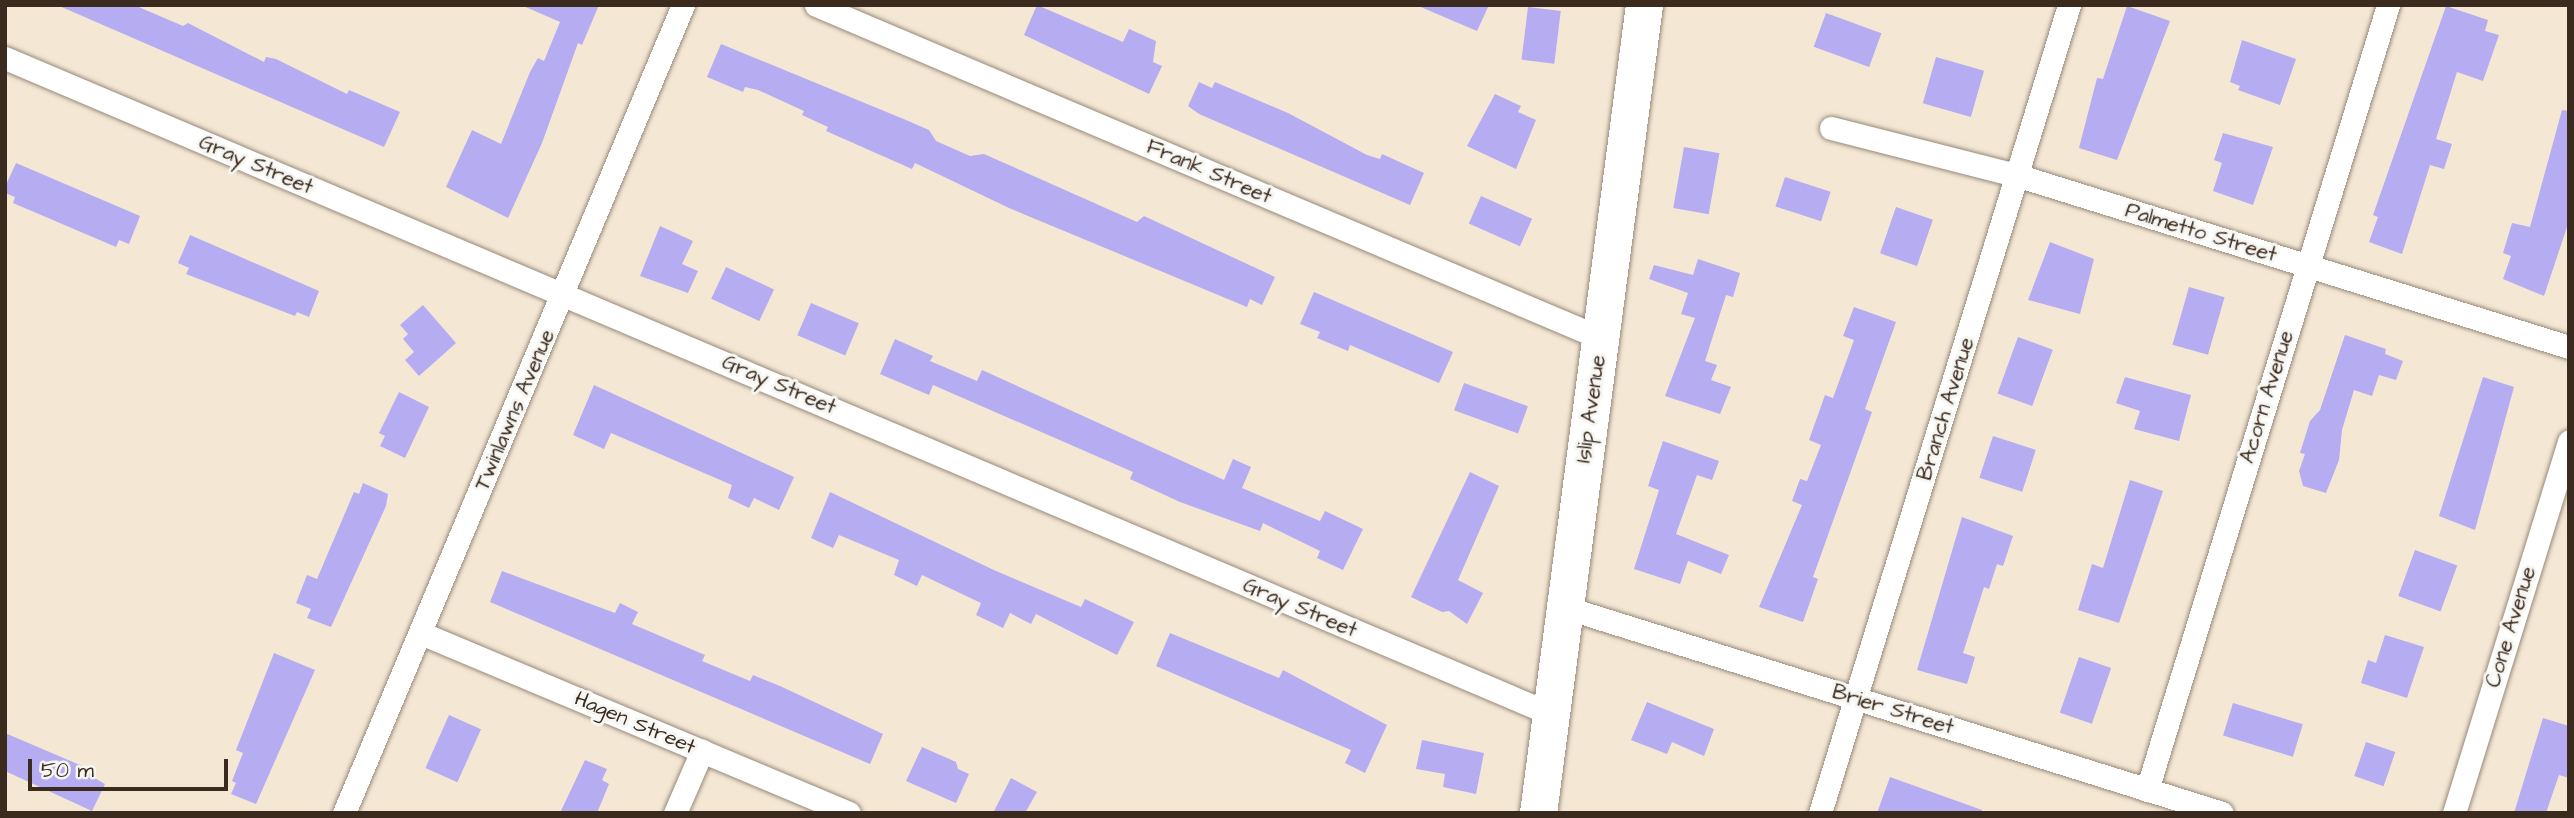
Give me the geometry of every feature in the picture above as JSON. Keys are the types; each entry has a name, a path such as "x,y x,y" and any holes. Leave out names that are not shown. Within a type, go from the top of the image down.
{"main road":[{"name":"Islip Avenue","path":"1538,813 1644,5"}],"street":[{"name":"Twinlawns Avenue","path":"344,813 682,5"},
{"name":"Frank Street","path":"816,5 1601,338"},
{"name":"Branch Avenue","path":"1820,813 2069,5"},
{"name":"Acorn Avenue","path":"2147,790 2388,5"},
{"name":"Gray Street","path":"5,58 1551,714"},
{"name":"Palmetto Street","path":"1831,128 2017,175 2569,346"},
{"name":"Cone Avenue","path":"2454,813 2569,441"},
{"name":"Brier Street","path":"1564,607 2222,813"},
{"name":"Hagen Street","path":"421,633 849,813"},
{"path":"675,813 702,751"}],"building":[{"path":"57,5 134,5 183,26 188,23 264,62 266,57 276,59 347,94 349,90 400,112 384,147"},
{"path":"521,5 599,5 582,45 578,43 542,143 508,218 446,187 472,130 501,144 530,72 538,58 544,61 560,22"},
{"path":"1037,5 1123,42 1129,29 1156,41 1153,62 1162,66 1149,94 1024,35"},
{"path":"1416,5 1489,5 1477,31"},
{"path":"2127,6 2170,21 2117,160 2079,148 2097,78 2103,79"},
{"path":"2446,6 2488,20 2485,31 2499,35 2483,81 2457,72 2436,139 2452,144 2444,169 2430,165 2402,254 2369,242 2378,217 2373,215"},
{"path":"1528,7 1561,11 1554,64 1522,60"},
{"path":"1826,13 1881,33 1869,67 1814,47"},
{"path":"2242,40 2296,59 2280,105 2238,90 2240,86 2230,82"},
{"path":"721,44 929,130 936,141 970,156 984,154 1137,222 1144,216 1275,277 1262,305 1250,299 1247,307 1009,208 915,163 912,169 826,131 828,127 802,115 804,111 758,90 745,87 743,92 707,77"},
{"path":"1936,57 1984,71 1971,117 1923,103"},
{"path":"1199,82 1212,88 1215,82 1288,113 1367,155 1380,159 1382,154 1424,173 1410,205 1199,114 1188,106"},
{"path":"1495,94 1521,106 1518,112 1536,120 1516,169 1467,146"},
{"path":"2562,110 2569,111 2569,221 2544,296 2503,279 2511,256 2503,253 2512,223 2530,227"},
{"path":"2223,133 2273,147 2253,205 2213,191 2222,163 2214,160"},
{"path":"1684,147 1719,153 1709,214 1673,208"},
{"path":"16,163 140,216 129,244 119,240 116,247 13,203 15,197 5,193 5,187"},
{"path":"1785,177 1831,192 1821,221 1775,206"},
{"path":"1481,196 1532,219 1520,246 1469,223"},
{"path":"1896,207 1933,220 1917,266 1880,253"},
{"path":"660,226 693,241 682,264 698,271 688,293 640,276"},
{"path":"190,235 319,291 309,317 297,312 295,316 186,274 189,268 178,263"},
{"path":"2050,242 2094,259 2080,314 2028,300"},
{"path":"1698,259 1740,273 1733,297 1726,295 1705,361 1717,365 1711,380 1731,387 1720,414 1665,396 1695,318 1681,314 1688,293 1649,279 1654,265 1693,275"},
{"path":"726,267 774,289 759,321 711,299"},
{"path":"2189,287 2225,297 2208,355 2172,345"},
{"path":"1314,292 1453,352 1439,383 1350,345 1348,351 1317,338 1320,332 1300,324"},
{"path":"811,303 859,323 845,356 797,335"},
{"path":"423,305 456,343 419,376 405,360 414,352 403,339 408,334 400,325"},
{"path":"1854,307 1896,322 1865,409 1872,412 1813,577 1818,579 1803,622 1759,607 1802,505 1792,501 1800,479 1807,481 1821,445 1809,440 1825,395 1833,398 1854,340 1843,336"},
{"path":"2345,335 2386,349 2385,354 2403,361 2396,380 2379,375 2372,396 2354,390 2342,430 2339,460 2326,493 2303,486 2299,471 2305,454 2300,453 2310,421 2320,410"},
{"path":"2018,337 2053,350 2032,406 1997,393"},
{"path":"895,339 933,356 930,361 977,381 982,370 1224,480 1233,459 1251,467 1242,488 1320,521 1325,511 1363,529 1343,570 1317,558 1320,551 1263,523 1260,531 1180,502 1130,479 1133,472 933,385 929,395 880,374"},
{"path":"2125,377 2191,395 2179,441 2134,429 2140,411 2116,403"},
{"path":"2483,377 2514,387 2475,530 2439,516"},
{"path":"1464,383 1528,406 1518,434 1454,410"},
{"path":"594,385 794,477 779,510 754,498 749,508 728,498 732,485 611,433 604,449 573,435"},
{"path":"399,392 429,407 405,458 380,446 385,436 379,433"},
{"path":"1993,436 2036,450 2022,492 1979,478"},
{"path":"1663,441 1719,461 1712,480 1697,475 1676,534 1729,555 1721,574 1688,561 1680,584 1634,569 1659,490 1648,486"},
{"path":"1470,472 1499,486 1458,580 1483,593 1467,624 1449,611 1442,612 1411,597"},
{"path":"2130,480 2163,491 2119,623 2078,610 2092,564 2103,568"},
{"path":"363,483 388,494 386,506 331,627 307,618 311,609 296,603 307,575 317,579 354,492 359,494"},
{"path":"830,492 996,571 1081,607 1085,599 1134,622 1117,655 1036,614 1031,624 1010,613 1003,628 976,615 981,603 922,575 917,586 894,575 899,560 839,535 833,548 811,538"},
{"path":"1962,517 2013,536 2003,566 1997,564 1989,589 1984,587 1963,653 1975,657 1967,684 1917,670"},
{"path":"2415,550 2457,565 2441,611 2398,596"},
{"path":"502,571 615,613 620,603 638,612 632,624 705,655 702,661 750,681 753,675 883,734 870,764 490,602"},
{"path":"1170,633 1279,678 1283,670 1387,725 1365,773 1345,763 1351,750 1156,666"},
{"path":"2385,635 2424,647 2407,698 2361,683 2368,660 2376,663"},
{"path":"274,653 315,670 256,804 231,794 236,783 232,781 243,753 236,750"},
{"path":"2079,657 2111,668 2092,724 2060,713"},
{"path":"1647,702 1714,729 1704,756 1672,742 1667,754 1631,740"},
{"path":"2233,703 2303,724 2293,757 2223,736"},
{"path":"449,715 481,729 457,782 425,768"},
{"path":"2543,718 2569,726 2569,778 2559,775 2546,813 2514,813"},
{"path":"5,733 94,771 91,776 105,784 92,811 5,771"},
{"path":"1422,740 1484,753 1476,794 1443,787 1445,774 1416,769"},
{"path":"2366,742 2395,752 2384,786 2354,776"},
{"path":"922,747 956,762 958,769 969,774 956,803 906,781"},
{"path":"585,760 607,769 602,780 609,784 597,813 560,813"},
{"path":"1890,777 1982,810 1981,813 1877,813"},
{"path":"1011,778 1037,792 1025,813 993,813"}]}
